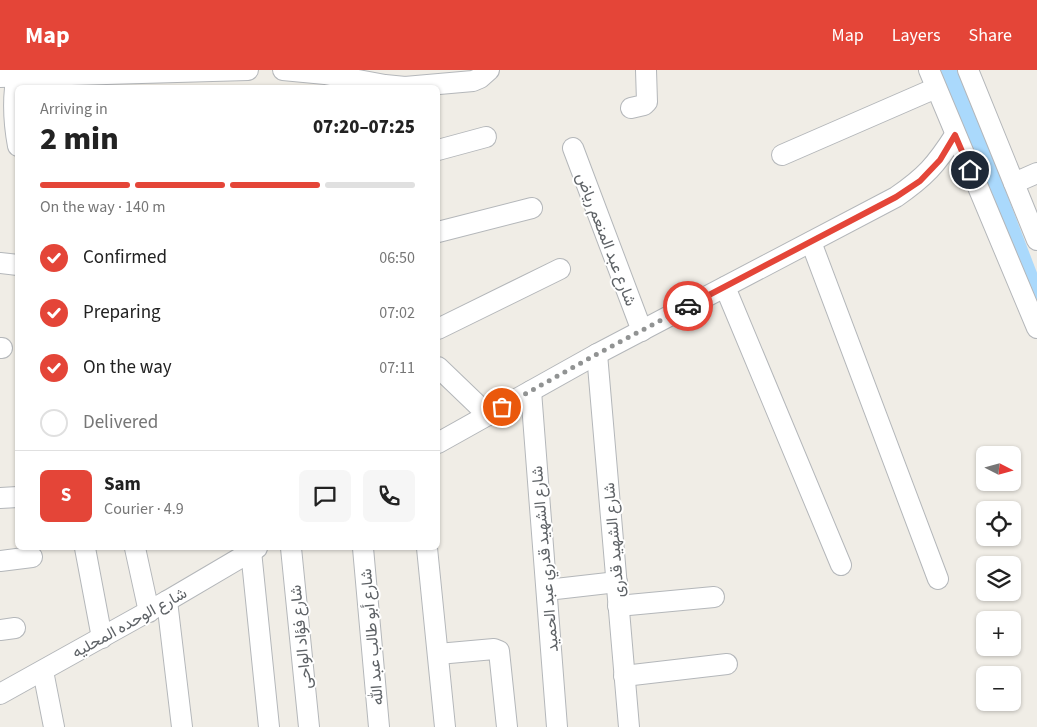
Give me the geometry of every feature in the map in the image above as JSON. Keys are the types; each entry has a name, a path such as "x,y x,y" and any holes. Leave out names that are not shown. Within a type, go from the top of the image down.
{"street":[{"path":"11,137 12,75 57,73 177,77 248,70"},
{"path":"283,70 359,75 397,85"},
{"path":"631,108 644,105 648,100 646,70"},
{"path":"968,70 1037,240"},
{"path":"413,85 451,76 473,81 482,73"},
{"path":"782,155 933,79 1037,328"},
{"path":"440,442 597,354 896,197 920,181 940,160 955,135"},
{"path":"440,150 486,138"},
{"name":"شارع عبد المنعم رياض","path":"573,148 642,331"},
{"path":"1014,183 1037,173"},
{"path":"440,231 532,208"},
{"path":"811,242 938,579"},
{"path":"0,263 15,265"},
{"path":"440,328 560,269"},
{"path":"725,287 841,565"},
{"name":"شارع الشهيد قدرى","path":"597,354 629,727"},
{"path":"440,369 488,414"},
{"name":"شارع الشهيد قدري عبد الحميد","path":"530,391 558,727"},
{"path":"0,498 15,497"},
{"path":"85,550 102,638"},
{"path":"136,550 148,612"},
{"name":"شارع الوحده المحليه","path":"0,694 167,602 252,550"},
{"path":"254,550 269,727"},
{"name":"شارع فؤاد الواحى","path":"291,550 309,727"},
{"name":"شارع أبو طالب عبد الله","path":"363,550 379,727"},
{"path":"427,550 445,727"},
{"path":"0,560 32,558"},
{"path":"547,590 616,582"},
{"path":"618,606 714,597"},
{"path":"167,602 182,727"},
{"path":"438,654 494,649 499,651 506,727"},
{"path":"624,676 727,664"},
{"path":"42,671 54,727"}],"waterway":[{"path":"950,70 1037,298"}],"way so far":[{"path":"502,407 688,306"}],"route":[{"path":"688,306 896,197 920,181 940,160 955,135 970,170"}]}
